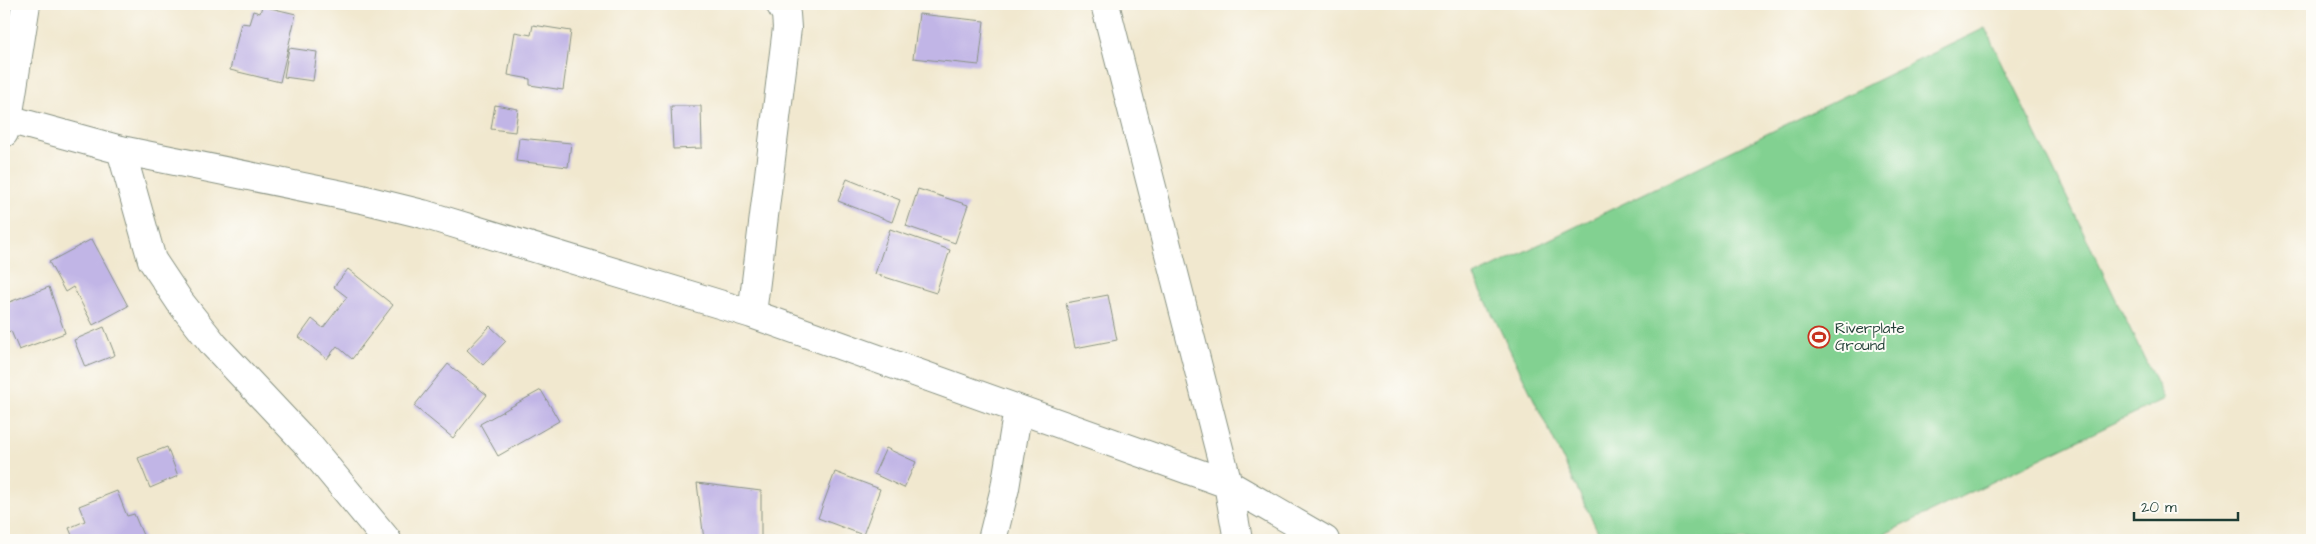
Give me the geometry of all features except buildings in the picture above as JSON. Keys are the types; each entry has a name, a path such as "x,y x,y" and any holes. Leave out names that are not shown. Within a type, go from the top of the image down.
{"street":[{"path":"26,4 5,123 121,150 362,199 424,214 752,314 1228,484 1325,540"},
{"path":"752,314 787,28 786,14 780,4"},
{"path":"1105,4 1228,484 1238,540"},
{"path":"121,150 152,260 180,302 214,345 310,447 387,540"},
{"path":"992,540 1005,488 1018,409"}],"green space":[{"name":"Riverplate Ground","path":"1985,28 2164,399 1872,540 1602,540 1474,276"}],"place":[{"name":"Riverplate Ground","path":"1819,337"}]}
